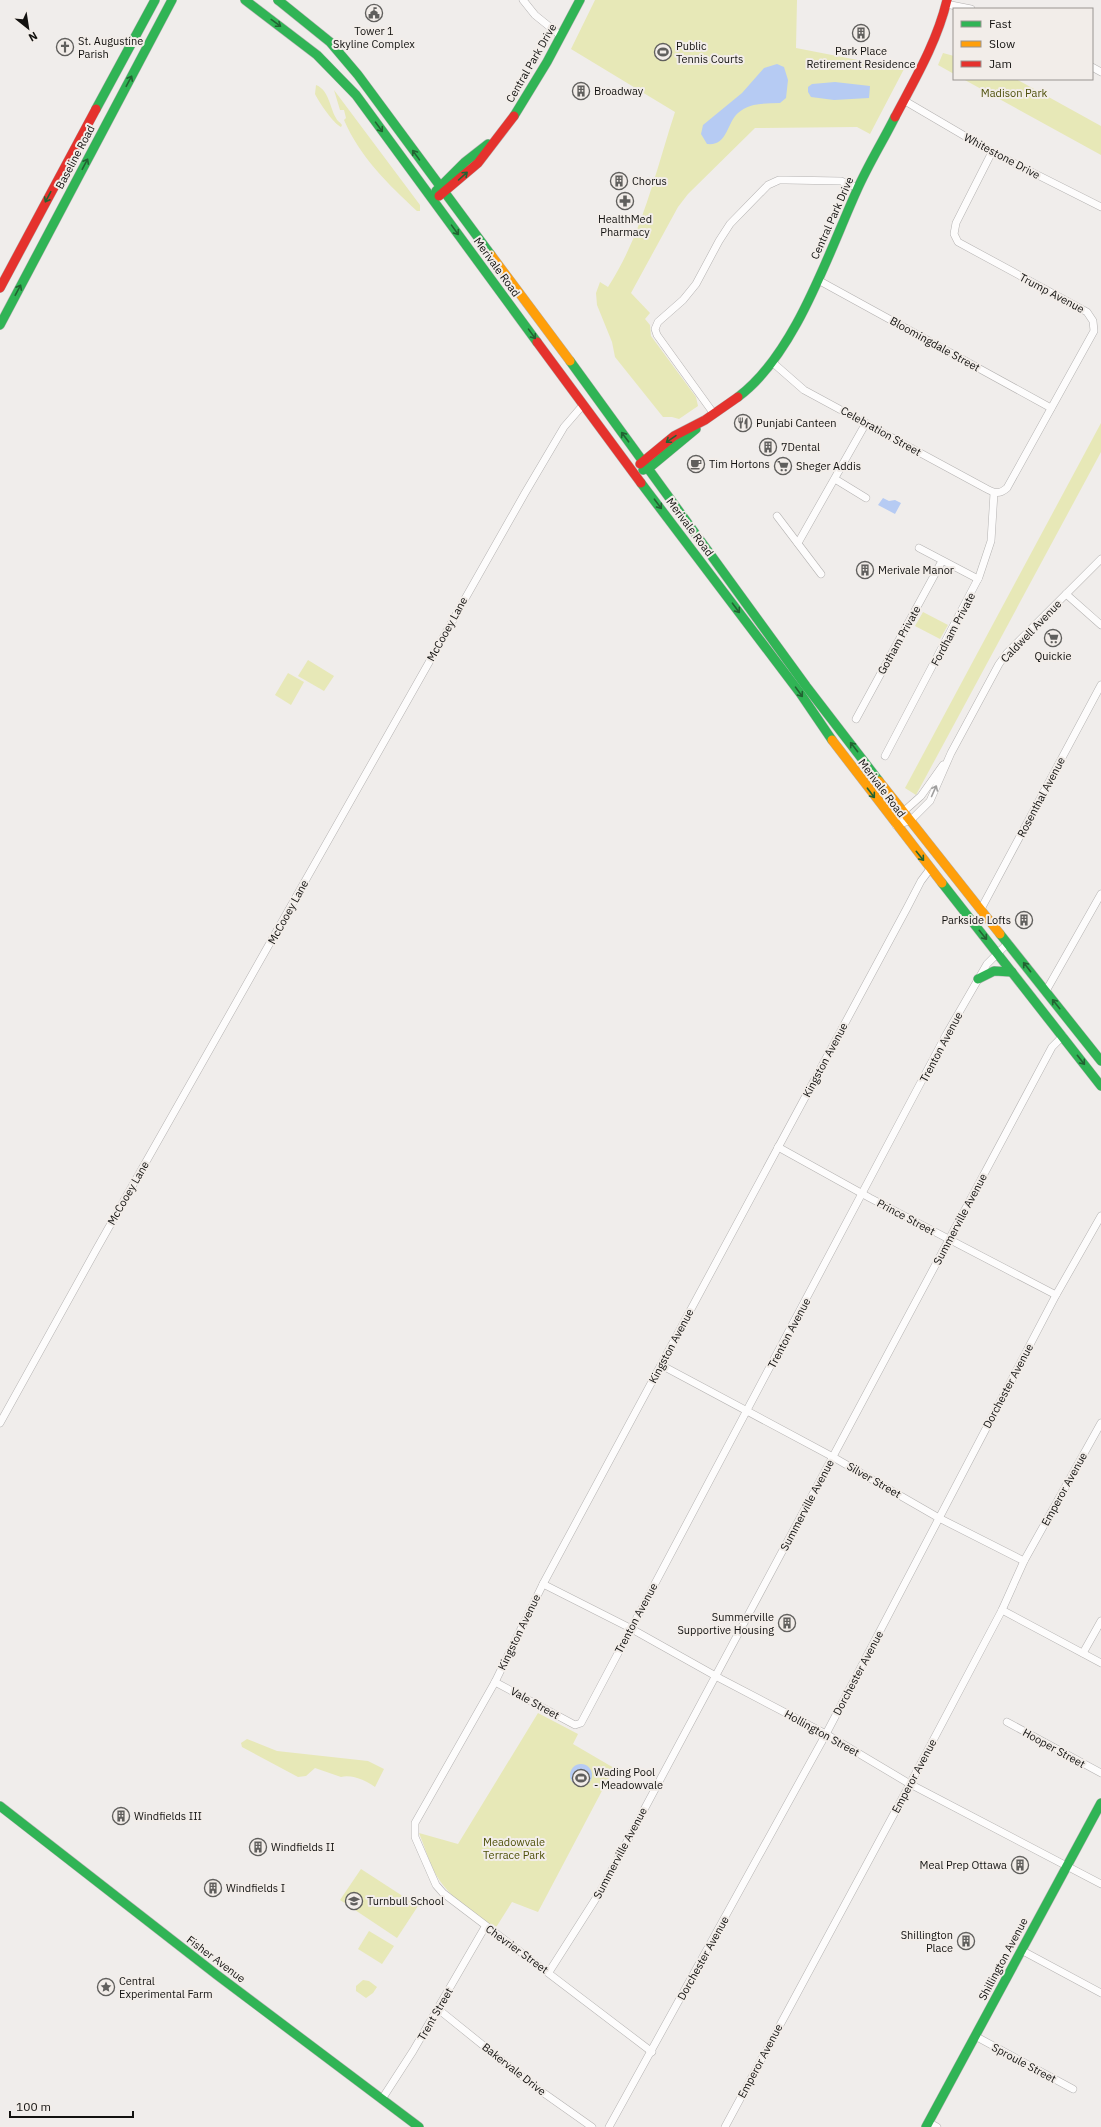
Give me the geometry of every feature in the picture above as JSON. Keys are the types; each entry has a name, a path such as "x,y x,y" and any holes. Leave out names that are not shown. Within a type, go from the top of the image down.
{"main road":[{"name":"Baseline Road","path":"0,288 156,0"},
{"name":"Baseline Road","path":"0,325 172,0"},
{"path":"153,35 170,17 181,0"},
{"name":"Merivale Road","path":"245,0 308,46 332,67 364,106 583,405 800,693 844,757 930,869 1100,1084"},
{"name":"Merivale Road","path":"278,0 317,31 343,56 649,468 806,686 910,821 1101,1061"},
{"name":"Central Park Drive","path":"432,198 472,169 499,136 522,105 580,0"},
{"name":"Central Park Drive","path":"634,473 643,460 674,436 705,420 740,396 772,362 796,325 818,280 858,188 905,101 933,45 947,2"},
{"path":"100,101 114,108"},
{"name":"Central Park Drive","path":"634,473 649,468 680,444 705,420"},
{"path":"978,979 991,971 999,970 1012,972"},
{"path":"1063,1036 1071,1036 1101,1064"},
{"name":"Shillington Avenue","path":"927,2125 1101,1803"},
{"name":"Fisher Avenue","path":"0,1806 222,1979 419,2127"}],"street":[{"path":"523,0 535,16 561,36"},
{"path":"947,2 968,8"},
{"name":"Whitestone Drive","path":"905,101 992,152 1101,207"},
{"name":"Trump Avenue","path":"992,152 956,223 954,234 958,242 1088,312 1093,321 1094,331 1007,488 1002,492 994,493"},
{"path":"714,414 659,339 655,329 658,322 689,293 707,265 724,232 768,185 779,180 841,181 858,188"},
{"name":"Bloomingdale Street","path":"818,280 1051,408"},
{"name":"Celebration Street","path":"772,362 804,390 994,493"},
{"name":"McCooey Lane","path":"0,1423 96,1250 525,493 564,427 583,405"},
{"path":"798,543 866,423"},
{"path":"835,479 866,498"},
{"name":"Fordham Private","path":"885,756 978,579 992,541 994,493"},
{"path":"777,516 821,574"},
{"path":"919,548 978,579"},
{"name":"Caldwell Avenue","path":"896,825 910,821 930,801 951,753 999,664 1008,653 1101,559"},
{"name":"Gotham Private","path":"856,719 942,561"},
{"path":"1066,594 1101,625"},
{"name":"Rosenthal Avenue","path":"981,909 1101,685"},
{"name":"Caldwell Avenue","path":"896,825 903,812 921,796 951,753"},
{"name":"Kingston Avenue","path":"415,1823 495,1682 543,1584 921,881 930,869"},
{"path":"1046,991 1101,894"},
{"name":"Trenton Avenue","path":"575,1725 581,1723 630,1628 978,979 987,964 1008,943"},
{"name":"Summerville Avenue","path":"549,1972 600,1892 1052,1047 1063,1036"},
{"name":"Prince Street","path":"778,1147 862,1194 1056,1295"},
{"name":"Dorchester Avenue","path":"609,2127 652,2052 826,1734 916,1566 939,1518 1056,1295 1101,1216"},
{"name":"Silver Street","path":"661,1365 833,1457 939,1518 1024,1561"},
{"name":"Emperor Avenue","path":"725,2127 1002,1610 1024,1561 1101,1423"},
{"name":"Hollington Street","path":"543,1584 630,1628 826,1734 910,1784 1101,1884"},
{"path":"1002,1610 1101,1663"},
{"path":"1083,1653 1101,1621"},
{"name":"Vale Street","path":"495,1682 575,1725"},
{"name":"Hooper Street","path":"1007,1722 1101,1773"},
{"name":"Chevrier Street","path":"415,1823 415,1837 436,1885 442,1893 485,1927 549,1972 652,2052"},
{"name":"Trent Street","path":"382,2099 438,2009 485,1927"},
{"path":"1021,1950 1101,1993"},
{"name":"Bakervale Drive","path":"438,2009 531,2084 592,2127"},
{"name":"Sproule Street","path":"975,2036 1073,2089"},
{"path":"927,2125 937,2127"}],"green space":[{"path":"595,0 797,0 796,48 904,69 870,134 857,127 755,128 688,194 678,207 631,293 650,313 645,319 650,325 651,336 696,397 698,406 679,419 663,417 615,357 612,342 597,305 596,293 600,282 608,287 620,267 639,224 675,112 571,49"},
{"name":"Madison Park","path":"943,53 953,56 953,73 938,65"},
{"name":"Madison Park","path":"965,80 1018,80 1101,126 1101,155"},
{"path":"316,85 324,91 336,119 342,125 341,127 330,117 317,98 315,94"},
{"path":"334,90 420,205 420,211 417,211 396,191 366,158 344,120 346,118 344,110 340,110"},
{"path":"1101,423 1101,452 916,795 905,788"},
{"path":"923,612 948,625 940,639 915,626"},
{"path":"308,660 334,676 324,691 298,676"},
{"path":"288,673 304,682 291,705 275,695"},
{"name":"Meadowvale Terrace Park","path":"538,1713 578,1734 573,1744 614,1768 538,1912 512,1902 495,1929 453,1896 439,1880 430,1862 419,1833 458,1844"},
{"path":"247,1739 277,1751 368,1761 384,1769 375,1787 368,1782 350,1776 341,1777 315,1768 306,1776 298,1777 242,1747 241,1743"},
{"path":"361,1869 418,1906 397,1938 340,1900"},
{"path":"369,1931 394,1946 382,1964 358,1949"},
{"path":"363,1980 369,1981 377,1987 373,1993 366,1998 356,1991 356,1986"}],"water":[{"path":"777,64 784,67 788,80 786,98 780,103 758,104 743,109 734,118 723,138 719,142 707,144 701,134 703,125 742,93 764,68"},
{"path":"835,82 870,86 869,98 834,100 811,97 808,92 808,87 812,84"},
{"path":"883,498 889,501 895,500 901,503 895,514 878,505"},
{"name":"Wading Pool - Meadowvale","path":"581,1764 589,1767 592,1775 589,1783 581,1786 573,1783 570,1775 573,1767"}],"traffic: fast":[{"path":"96,109 155,0"},
{"path":"0,325 172,0"},
{"path":"245,0 317,55 356,95 537,342"},
{"path":"278,0 330,42 358,75 491,255"},
{"path":"514,116 547,62 580,0"},
{"path":"738,397 758,379 777,356 793,330 822,273 861,181 895,117"},
{"path":"436,191 465,162 488,144"},
{"path":"570,361 806,686 879,781"},
{"path":"643,470 649,468 696,429"},
{"path":"641,483 800,693 832,740"},
{"path":"942,883 1101,1086"},
{"path":"1000,934 1101,1061"},
{"path":"978,979 994,971 1012,972"},
{"path":"926,2127 1101,1803"},
{"path":"0,1806 217,1975 419,2127"}],"traffic: slow":[{"path":"491,255 570,361"},
{"path":"832,740 942,883"},
{"path":"879,781 1000,934"}],"traffic: jam":[{"path":"895,117 918,74 931,45 943,16 947,0"},
{"path":"0,288 96,109"},
{"path":"439,196 478,163 514,116"},
{"path":"537,342 641,483"},
{"path":"640,464 674,436 705,420 738,397"}],"place":[{"name":"Tower 1 Skyline Complex","path":"374,13"},
{"name":"Park Place Retirement Residence","path":"861,33"},
{"name":"St. Augustine Parish","path":"65,47"},
{"name":"Public Tennis Courts","path":"663,52"},
{"name":"Broadway","path":"581,91"},
{"name":"Chorus","path":"619,181"},
{"name":"HealthMed Pharmacy","path":"625,201"},
{"name":"Punjabi Canteen","path":"743,423"},
{"name":"7Dental","path":"768,447"},
{"name":"Tim Hortons","path":"696,464"},
{"name":"Sheger Addis","path":"783,466"},
{"name":"Merivale Manor","path":"865,570"},
{"name":"Quickie","path":"1053,638"},
{"name":"Parkside Lofts","path":"1024,920"},
{"name":"Summerville Supportive Housing","path":"787,1623"},
{"name":"Wading Pool - Meadowvale","path":"581,1778"},
{"name":"Windfields III","path":"121,1816"},
{"name":"Windfields II","path":"258,1847"},
{"name":"Meal Prep Ottawa","path":"1020,1865"},
{"name":"Windfields I","path":"213,1888"},
{"name":"Turnbull School","path":"354,1901"},
{"name":"Shillington Place","path":"966,1941"},
{"name":"Central Experimental Farm","path":"106,1987"}]}
